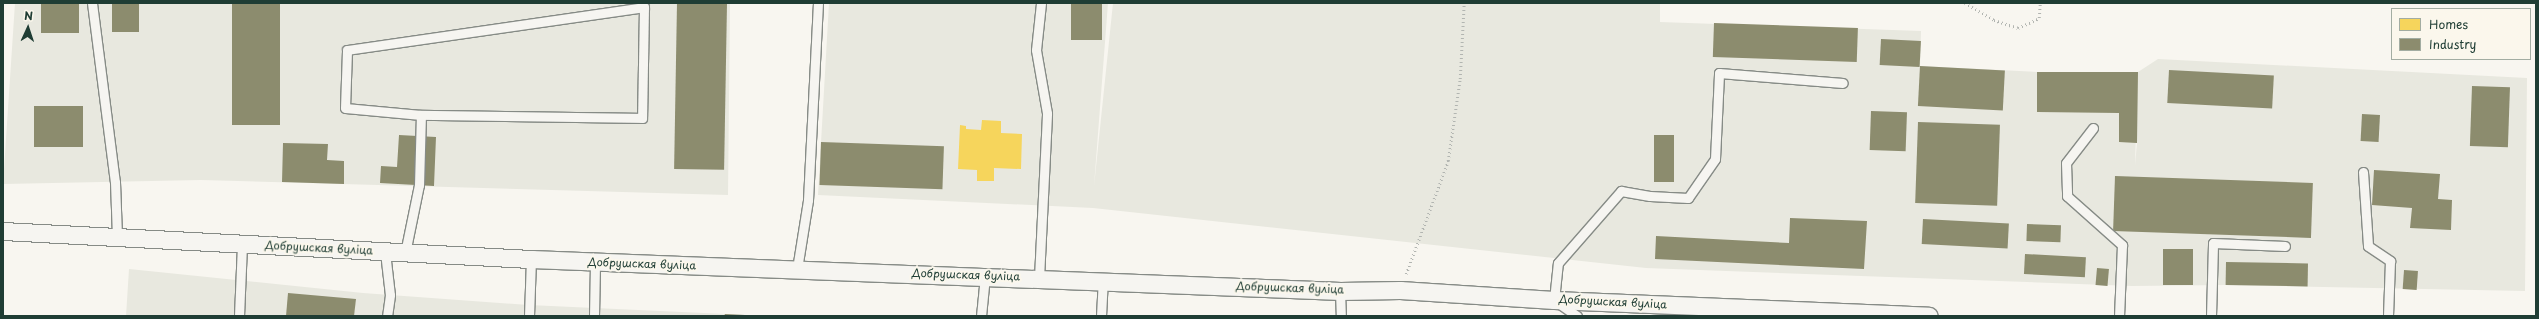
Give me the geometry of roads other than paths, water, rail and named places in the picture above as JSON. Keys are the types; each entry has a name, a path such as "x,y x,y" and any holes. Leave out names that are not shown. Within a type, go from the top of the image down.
{"street":[{"name":"Добрушская вуліца","path":"3,231 595,262 1038,278 1340,291 1400,290 1554,300 1929,316"}],"lane":[{"path":"92,3 115,182 117,237"},
{"path":"797,269 808,200 818,3"},
{"path":"1038,278 1047,113 1036,50 1041,3"},
{"path":"644,7 642,118 421,115 345,108 347,50 644,7"},
{"path":"1577,316 1554,300 1558,264 1621,191 1650,196 1688,198 1715,159 1719,73 1843,83"},
{"path":"405,253 419,185 421,115"},
{"path":"2093,128 2066,163 2067,196 2122,245 2119,316"},
{"path":"2363,172 2368,246 2390,260 2388,316"},
{"path":"2211,316 2213,242 2285,246"},
{"path":"239,316 242,244"},
{"path":"385,252 390,295 387,316"},
{"path":"529,316 531,259"},
{"path":"594,316 595,262"},
{"path":"981,316 985,276"},
{"path":"1102,316 1103,281"},
{"path":"1340,291 1341,316"}]}
